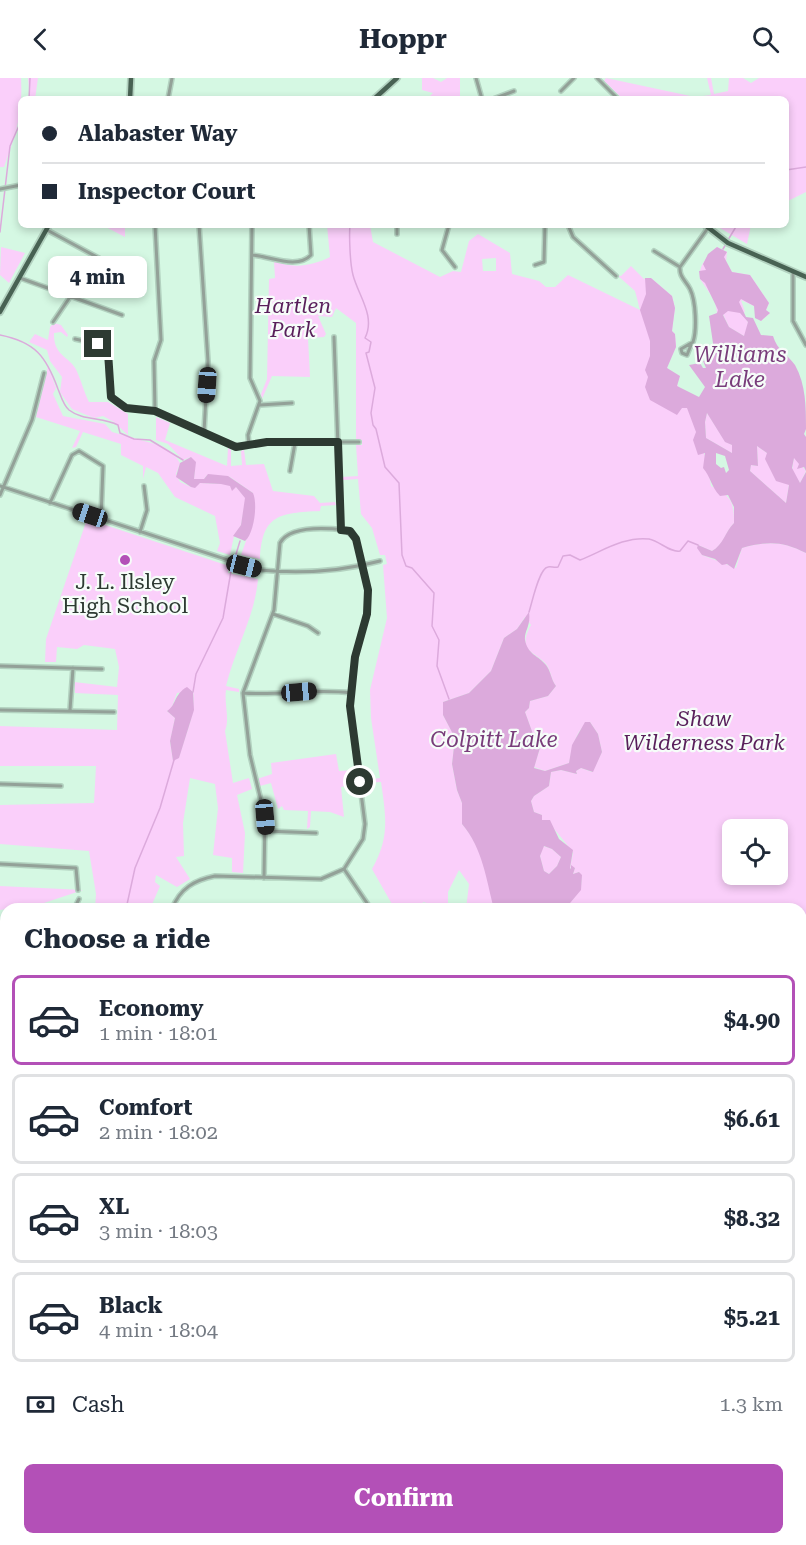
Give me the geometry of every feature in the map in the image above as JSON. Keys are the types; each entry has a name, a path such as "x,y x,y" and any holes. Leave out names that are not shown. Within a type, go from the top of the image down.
{"main road":[{"path":"130,96 131,78"},
{"path":"377,96 390,81 397,78"},
{"path":"0,312 48,228"},
{"path":"707,228 728,243 806,277"}],"street":[{"path":"169,96 172,78"},
{"path":"476,78 481,96"},
{"path":"561,91 574,78"},
{"path":"597,78 615,96"},
{"path":"501,96 514,91"},
{"path":"1,188 18,186"},
{"path":"48,228 119,269"},
{"path":"154,228 161,340 154,361 155,411"},
{"path":"199,228 208,361 204,432"},
{"path":"249,445 248,435 260,405 260,399 250,378 252,228"},
{"path":"252,255 289,262 306,260 311,255 309,228"},
{"path":"397,228 397,234"},
{"path":"448,228 442,249 444,256 455,267"},
{"path":"535,265 544,262 545,228"},
{"path":"569,228 573,237 616,276"},
{"path":"691,345 694,337 693,299 690,288 680,275 680,267 705,228"},
{"path":"654,251 680,267"},
{"path":"794,272 793,321 806,345"},
{"path":"19,277 122,315"},
{"path":"53,322 70,297"},
{"path":"334,337 341,530"},
{"path":"75,339 98,344 107,349 110,393 114,401 129,410 155,411 236,447 359,442"},
{"path":"0,495 1,486 32,420 44,373"},
{"path":"260,405 292,403"},
{"path":"290,471 295,457 295,443"},
{"path":"50,503 69,459 74,452 79,451 103,465 101,519"},
{"path":"1,486 244,566 302,573 363,566 380,561"},
{"path":"140,532 147,510 144,486"},
{"path":"176,903 187,887 204,878 215,876 264,878 321,879 344,869 359,848 365,824 350,715 355,657 367,614 368,590 355,536 350,531 287,534 280,543 273,614 243,693 250,755 266,831 264,878"},
{"path":"273,614 308,626 318,633"},
{"path":"0,666 102,669"},
{"path":"70,710 73,668"},
{"path":"243,693 314,691 351,693"},
{"path":"0,710 114,712"},
{"path":"0,784 61,786"},
{"path":"266,831 316,833"},
{"path":"0,864 76,868 78,890"},
{"path":"344,869 367,903"},
{"path":"77,903 79,899"}],"green space":[{"path":"0,78 21,78 18,123 4,167 0,167"},
{"path":"28,78 38,78 35,96 30,96"},
{"path":"422,78 433,78 441,82 447,78 460,78 460,96 430,96 433,93 422,90"},
{"path":"606,78 690,96 620,96 604,81"},
{"path":"707,78 711,78 714,94 728,91 729,78 743,78 751,83 759,78 806,78 806,192 789,200 789,96 703,96 711,95"},
{"path":"108,228 125,228 125,237"},
{"path":"327,228 371,228 373,242 440,277 453,271 461,272 469,241 478,234 510,253 512,274 539,281 546,287 555,287 568,275 640,310 635,291 617,275 621,276 631,266 644,279 651,278 672,296 675,308 672,331 675,334 676,347 667,367 695,424 709,471 711,486 727,496 733,509 734,523 722,542 712,551 698,545 702,555 736,568 742,548 751,546 767,543 782,544 806,553 806,903 569,903 578,892 581,883 579,872 573,874 575,868 570,868 573,853 547,820 542,820 542,815 534,812 531,801 534,796 549,786 551,772 561,770 577,774 576,771 581,768 592,772 602,752 598,734 590,722 578,734 569,763 545,771 534,767 542,742 540,736 533,734 525,712 529,708 530,701 548,696 556,686 546,664 526,646 525,641 531,625 525,617 517,629 504,638 491,671 469,693 443,702 443,715 455,738 452,764 462,803 462,824 480,854 493,903 467,903 469,884 459,870 448,892 448,903 391,903 372,869 384,837 381,782 364,783 364,780 380,778 371,718 370,690 387,618 383,565 387,564 385,555 380,555 372,528 361,514 358,479 343,480 343,477 358,476 356,445 362,445 362,440 356,440 356,323 336,308 332,317 318,316 326,334 324,337 308,338 310,377 272,376 262,399 261,394 267,379 269,279 275,278 274,261 288,265 316,263 330,257","holes":["496,258 496,271 483,271 482,259"]},
{"path":"720,228 750,228 747,244"},
{"path":"1,247 25,253 9,283 0,275"},
{"path":"717,247 727,252 726,262 732,272 750,275 769,303 766,310 770,313 761,321 754,306 741,300 745,312 741,313 748,322 747,334 744,336 729,327 723,314 717,313 715,301 700,279 702,265"},
{"path":"54,323 61,325 68,335 67,337 61,332 54,333 54,341 56,347 75,368 89,402 108,402 128,414 128,435 114,422 103,416 94,418 72,409 60,392 62,377 50,361 47,350 29,342 35,334 48,340 50,327"},
{"path":"48,366 56,388 53,394 63,416 105,424 112,432 162,446 174,454 180,463 176,474 180,482 191,487 200,483 236,487 246,498 241,525 234,536 230,555 217,551 220,543 215,516 175,497 158,473 146,467 143,479 143,466 121,455 121,444 83,432 76,447 72,448 80,431 36,417"},
{"path":"707,413 725,441 732,445 732,453 706,438"},
{"path":"156,417 170,423 165,440 227,466 228,448 231,450 231,466 242,465 241,451 244,450 246,465 264,464 273,491 314,496 320,503 335,502 336,505 321,506 320,511 294,513 276,519 265,533 260,559 241,555 253,521 253,493 230,477 207,475 204,479 194,479 195,466 191,457 183,460 168,444 156,440"},
{"path":"757,446 767,453 789,485 786,503 750,471 751,465 758,466"},
{"path":"794,457 806,471 800,483 792,471"},
{"path":"87,519 229,566 228,573 258,579 253,606 226,686 239,689 239,692 226,690 225,731 233,783 249,778 252,789 237,795 245,833 243,873 232,872 232,858 213,855 218,808 215,784 190,778 183,823 184,856 176,857 190,879 177,887 156,875 155,882 160,886 153,903 95,903 89,851 0,844 0,805 94,803 96,766 0,766 0,726 117,730 118,695 75,693 74,682 117,687 119,667 115,649 84,645 77,649 57,647 56,662 45,662 46,639","holes":["193,691 191,717 179,757 173,760 170,742 175,718 167,711 171,709 177,693"]},
{"path":"336,754 339,771 354,770 356,784 341,787 344,817 330,812 311,811 310,827 307,829 308,811 284,810 282,806 278,809 271,783 260,786 257,779 272,774 271,763"},
{"path":"543,846 552,849 561,857 557,866 549,874 544,871 540,856"},
{"path":"0,886 83,890 44,903 0,903"}],"water":[{"name":"Williams Lake","path":"717,247 727,252 724,257 732,272 750,275 769,303 766,310 770,313 761,321 755,318 754,306 741,299 739,302 746,317 753,318 761,335 773,336 795,365 801,380 805,404 806,471 804,467 797,469 799,464 794,458 792,468 800,483 806,472 806,553 782,544 767,543 742,548 734,569 702,555 697,548 698,545 712,551 719,545 734,523 734,507 728,495 720,496 717,493 703,468 705,453 698,455 693,440 696,432 687,408 682,408 677,415 650,400 645,387 648,377 645,370 650,356 650,341 640,310 646,294 645,278 651,278 672,296 675,308 672,331 675,334 676,347 667,368 680,376 677,386 699,397 705,387 689,365 700,363 703,368 706,368 703,361 707,360 709,352 714,350 709,316 717,313 718,310 705,283 700,279 699,271 706,270 703,264 708,254","holes":["728,311 740,313 748,322 744,336 729,327 723,315","707,413 725,442 732,445 732,453 706,438","757,446 767,453 765,459 776,481 789,485 786,503 750,471 751,465 758,466","716,453 725,456 729,470 726,473 724,467 721,468 716,464"]},
{"path":"191,457 196,462 194,479 204,479 208,474 228,476 253,493 254,518 251,532 245,541 233,536 241,525 245,498 236,487 232,491 230,486 200,483 195,488 176,477 180,463"},
{"name":"Colpitt Lake","path":"529,612 526,645 546,665 556,686 548,696 530,701 529,708 525,712 533,734 540,736 542,741 534,768 545,771 569,763 572,745 585,722 590,722 598,734 602,752 593,772 581,768 576,771 577,774 561,770 551,772 549,786 534,796 531,801 534,812 542,815 542,820 550,820 559,839 573,850 570,868 571,865 575,868 573,874 579,872 582,875 581,890 570,903 493,903 479,854 462,824 462,803 452,764 455,738 443,715 443,702 469,693 491,671 504,638 517,629","holes":["544,846 552,849 561,857 557,866 549,874 544,871 540,856"]},
{"path":"187,687 193,692 194,710 179,758 173,761 170,741 175,718 167,711"}],"waterway":[{"path":"29,96 30,78"},
{"path":"0,232 10,146 18,128"},
{"path":"789,170 806,167"},
{"path":"350,228 352,270 367,314 368,330 365,338 371,342 369,352 366,353 375,388 371,413 373,425 385,467 399,483 402,555 406,566 412,568 434,593 432,626 439,640 437,666 449,699"},
{"path":"728,240 735,228"},
{"path":"723,249 726,244"},
{"path":"0,335 31,346 38,352 49,368 69,410 80,416 118,425 120,433 134,439 150,440 183,460"},
{"path":"529,612 542,573 548,567 558,567 563,556 570,555 580,560 613,545 640,539 653,540 676,551 680,551 688,541 698,545"},
{"path":"193,692 196,674 223,618 231,571 240,541"},
{"path":"127,903 135,868 160,808 174,760"}],"place":[{"name":"J. L. Ilsley High School","path":"125,560"}],"route":[{"path":"98,344 108,352 111,397 129,410 155,411 236,447 267,442 338,442 341,530 354,534 368,590 367,614 355,657 350,706 360,782"}],"park label":[{"name":"Hartlen Park","path":"293,318"},
{"name":"Shaw Wilderness Park","path":"704,731"}]}
